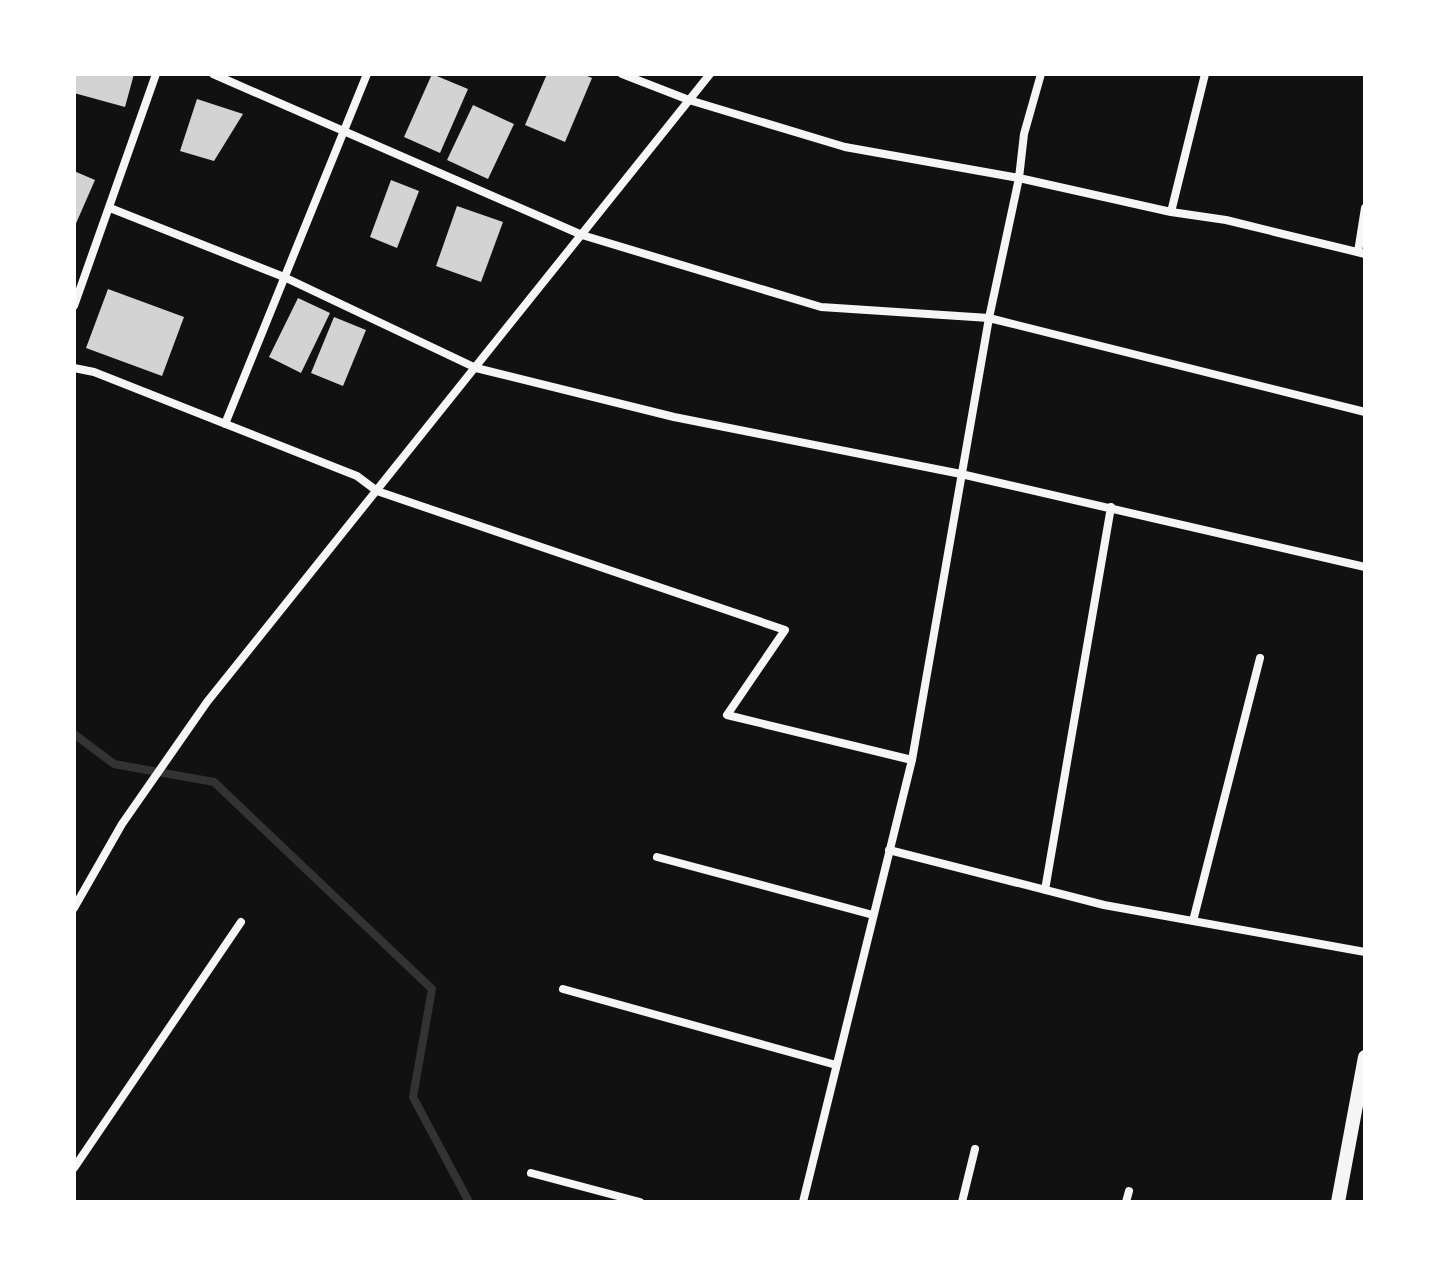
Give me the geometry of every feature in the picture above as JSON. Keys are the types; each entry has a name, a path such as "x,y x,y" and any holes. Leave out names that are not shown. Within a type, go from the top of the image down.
{"street":[{"path":"74,306 156,74"},
{"path":"213,74 582,235 821,307 989,318 1365,412"},
{"path":"225,424 367,74"},
{"path":"622,74 689,100 845,147 1019,178 1171,212 1226,220 1362,253 1365,208"},
{"path":"74,908 122,824 207,702 710,74"},
{"path":"803,1202 912,760 989,318 1019,178 1024,134 1041,74"},
{"path":"1171,212 1205,74"},
{"path":"110,208 284,277 476,368 674,417 961,474 1365,567"},
{"path":"74,368 94,372 357,476 377,491 785,630 727,715 912,760"},
{"path":"1045,890 1111,507"},
{"path":"1193,921 1260,658"},
{"path":"889,850 1045,890 1365,952"},
{"path":"657,857 873,915"},
{"path":"74,885 85,892"},
{"path":"74,1168 241,922"},
{"path":"563,989 836,1065"},
{"path":"1338,1202 1365,1057"},
{"path":"962,1202 975,1149"},
{"path":"531,1173 640,1202"},
{"path":"1126,1202 1129,1191"}],"building":[{"path":"75,74 134,74 125,107 74,93"},
{"path":"432,74 468,89 440,153 404,137"},
{"path":"547,74 582,74 592,78 565,142 525,125"},
{"path":"197,99 243,114 214,161 180,151"},
{"path":"473,105 514,124 488,179 447,160"},
{"path":"74,171 95,180 74,228"},
{"path":"391,180 419,191 397,248 370,237"},
{"path":"457,206 503,222 481,282 436,266"},
{"path":"108,289 184,317 162,376 86,348"},
{"path":"298,298 330,313 301,373 269,357"},
{"path":"334,317 366,330 343,386 311,373"}],"waterway":[{"path":"74,734 114,764 214,782 432,989 413,1097 469,1202"}]}
